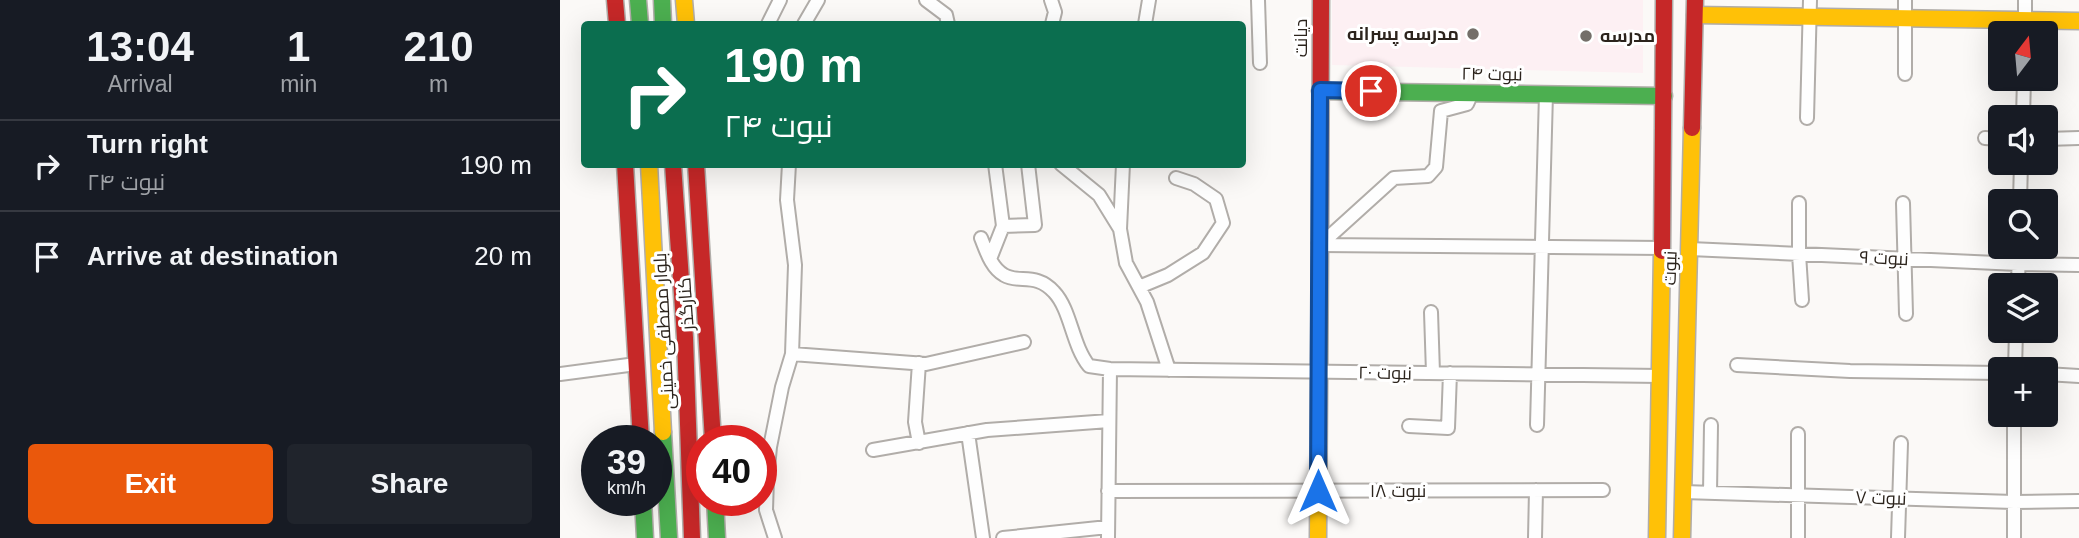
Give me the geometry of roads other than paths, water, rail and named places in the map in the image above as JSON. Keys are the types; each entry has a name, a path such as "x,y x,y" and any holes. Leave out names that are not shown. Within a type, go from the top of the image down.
{"street":[{"path":"615,0 617,21"},
{"path":"638,0 640,21"},
{"path":"662,0 663,21"},
{"path":"684,0 686,21"},
{"path":"770,21 780,0"},
{"path":"806,21 818,0"},
{"path":"926,0 946,15 947,21"},
{"path":"1051,0 1055,12 1053,21"},
{"path":"1146,21 1149,0"},
{"path":"1258,0 1259,63"},
{"name":"دیانت","path":"1318,538 1321,0"},
{"name":"نبوت","path":"1657,538 1663,248 1664,0"},
{"path":"1905,0 1905,74"},
{"path":"2025,0 2025,21"},
{"path":"1695,7 1810,8 1988,24"},
{"name":"نبوت","path":"1682,538 1695,7"},
{"path":"1807,118 1810,8"},
{"path":"2058,23 2079,21"},
{"name":"نبوت ۲۴","path":"1320,90 1664,96"},
{"path":"1320,245 1394,178 1428,176 1437,167 1441,111 1466,104 1472,93"},
{"path":"1537,425 1546,94"},
{"path":"2058,139 2079,138"},
{"path":"625,168 640,425"},
{"name":"بلوار مصطفی خمینی","path":"649,168 669,538"},
{"name":"بلوار مصطفی خمینی","path":"673,168 685,338 692,538"},
{"name":"کنارگذر","path":"697,168 712,425"},
{"path":"775,538 766,510 767,478 782,387 792,354 795,265 787,200 789,168"},
{"path":"990,259 1003,226 996,168"},
{"path":"1003,226 1035,225 1028,168"},
{"path":"1066,168 1099,195 1120,229"},
{"path":"1123,168 1120,229 1126,263 1147,302 1169,370"},
{"path":"1139,287 1168,275 1203,253 1223,223 1216,199 1194,184 1177,178"},
{"path":"1903,203 1906,314"},
{"path":"1799,204 1802,300"},
{"path":"981,238 990,259 1004,275 1038,281 1058,295 1080,355 1088,366 1110,369 1108,532 1003,538"},
{"path":"1320,245 1690,249"},
{"name":"نبوت ۹","path":"1690,249 2079,265"},
{"path":"2018,259 2018,273"},
{"path":"1431,312 1433,373"},
{"path":"792,354 926,364 1024,342"},
{"path":"919,363 915,422 919,443"},
{"path":"560,374 636,364"},
{"path":"1737,365 1850,371 1988,373"},
{"name":"نبوت ۲۰","path":"1110,369 1661,376"},
{"path":"1409,426 1448,428 1450,373"},
{"path":"2058,375 2079,376"},
{"path":"873,450 986,430 1109,421"},
{"path":"1710,493 1711,425"},
{"path":"2014,427 2014,538"},
{"path":"968,433 983,538"},
{"path":"1798,434 1798,538"},
{"path":"1898,538 1901,443"},
{"path":"1535,538 1536,490"},
{"name":"نبوت ۱۸","path":"1108,491 1603,490"},
{"name":"نبوت ۷","path":"1683,492 2014,502 2079,501"},
{"path":"644,516 645,538"},
{"path":"716,516 717,538"}],"place":[{"name":"مدرسه پسرانه","path":"1473,34"},
{"name":"مدرسه","path":"1586,36"}]}
